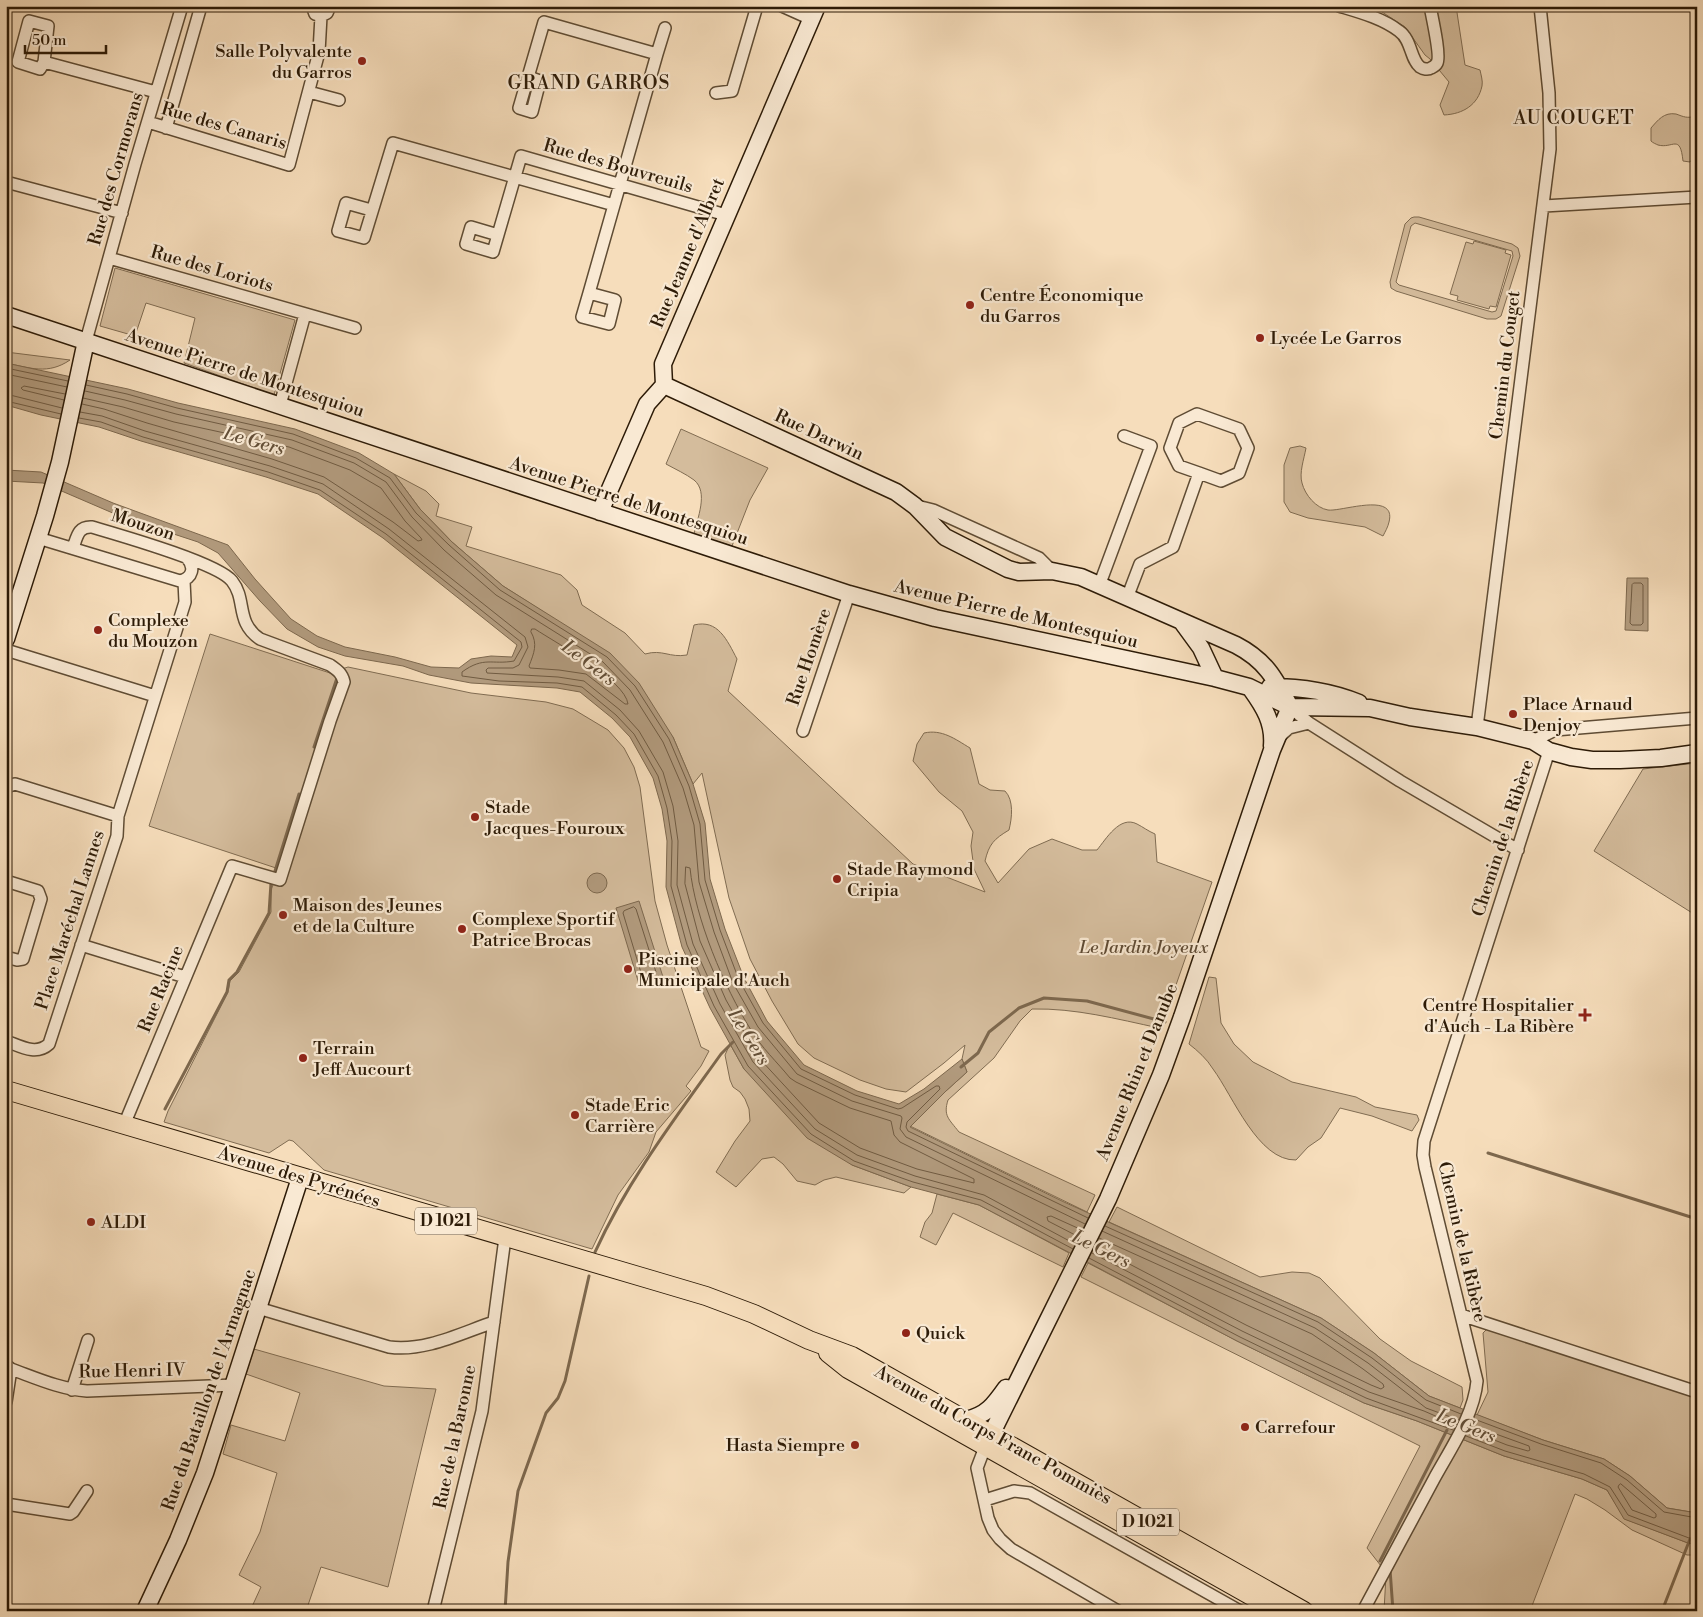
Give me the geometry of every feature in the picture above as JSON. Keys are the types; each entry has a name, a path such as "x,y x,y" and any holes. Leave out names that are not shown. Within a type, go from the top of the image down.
{"main road":[{"name":"Avenue des Pyrénées","path":"6,1090 592,1264"},
{"name":"Avenue du Corps Franc Pommiès","path":"592,1264 706,1296 754,1314 809,1340 852,1356 966,1420 988,1440 1278,1611"},
{"name":"Avenue du Corps Franc Pommiès","path":"809,1340 848,1369 988,1440 1304,1611"}],"street":[{"name":"Rue des Cormorans","path":"86,342 182,6"},
{"name":"Rue des Cormorans","path":"166,128 201,6"},
{"path":"312,6 315,14 321,16 327,13 330,6"},
{"path":"716,93 732,91 757,6"},
{"path":"782,6 814,12"},
{"path":"1339,6 1389,25 1401,32 1408,40 1416,62 1427,70 1433,68 1437,63 1438,54 1430,6"},
{"name":"Chemin du Couget","path":"1477,727 1532,285 1544,206 1550,125 1540,6"},
{"name":"Rue Jeanne d'Albret","path":"664,385 663,364 814,12"},
{"name":"Rue des Canaris","path":"148,122 289,165 319,52 321,16"},
{"path":"528,77 544,22 657,54"},
{"path":"589,293 665,28"},
{"path":"44,62 156,92"},
{"path":"309,92 339,100"},
{"path":"372,210 393,143 614,205"},
{"name":"Rue des Bouvreuils","path":"515,177 521,156 726,215"},
{"path":"498,235 515,177"},
{"path":"6,182 122,214"},
{"path":"1544,206 1697,197"},
{"name":"Rue des Loriots","path":"109,258 355,328"},
{"path":"280,405 305,314"},
{"name":"Avenue Pierre de Montesquiou","path":"6,315 849,594 935,618 1215,678 1283,698"},
{"path":"6,638 12,599 38,538 50,499 86,342"},
{"path":"600,512 647,404 664,385"},
{"name":"Rue Darwin","path":"664,385 896,492 915,506 945,537 1008,569 1019,572 1052,571"},
{"path":"1197,414 1239,430 1248,448 1239,473 1221,481 1199,474 1179,466 1170,448 1179,423 1197,414"},
{"path":"1099,586 1150,446 1124,436"},
{"path":"1126,598 1140,564 1173,546 1199,474"},
{"path":"915,506 933,510 1039,558 1052,571 1080,577 1250,652 1264,664 1283,698 1308,723 1400,781 1518,850"},
{"name":"Mouzon","path":"73,548 80,530 88,526 187,558 192,568 191,574 184,581 185,602 118,816"},
{"path":"38,538 184,581"},
{"name":"Rue Racine","path":"124,1125 232,866 280,880 344,682 342,676 330,665 253,634 244,618 233,581 224,574 187,558"},
{"name":"Rue Homère","path":"803,731 849,594"},
{"path":"1182,622 1198,643 1215,678"},
{"path":"6,650 155,696"},
{"path":"1250,688 1268,715 1275,744"},
{"path":"1283,698 1370,708 1410,717 1477,727 1533,741 1550,751 1585,759 1661,758 1697,753"},
{"name":"Avenue Rhin et Danube","path":"988,1440 1108,1199 1160,1075 1182,1017 1275,744 1283,698"},
{"path":"1533,741 1555,730 1697,718"},
{"path":"1275,744 1282,732 1308,723"},
{"name":"Chemin de la Ribère","path":"1363,1611 1454,1441 1476,1394 1477,1381 1425,1167 1423,1155 1424,1141 1550,751"},
{"name":"Place Maréchal Lannes","path":"6,787 15,784 118,816 117,836 49,1044 37,1050 6,1041"},
{"name":"Place Maréchal Lannes","path":"6,881 38,891 41,899 23,958 17,960 6,956"},
{"path":"81,944 185,977"},
{"name":"Rue du Bataillon de l'Armagnac","path":"145,1611 178,1540 205,1474 300,1178"},
{"name":"Rue de la Baronne","path":"433,1611 482,1411 505,1238"},
{"path":"258,1308 389,1347 401,1348 418,1347 494,1322"},
{"path":"1461,1315 1697,1392"},
{"path":"72,1390 88,1340"},
{"name":"Avenue Rhin et Danube","path":"966,1420 983,1415 995,1404 1031,1354"},
{"path":"6,1402 9,1367"},
{"name":"Rue Henri IV","path":"9,1367 58,1387 72,1390 234,1385"},
{"path":"988,1440 977,1468 988,1518 993,1530 1011,1549 1118,1611"},
{"path":"6,1504 70,1514 87,1491"},
{"path":"985,1500 1014,1491 1030,1493 1240,1611"}],"green space":[{"path":"1380,6 1456,6 1465,65 1480,70 1482,78 1480,93 1469,107 1457,113 1444,115 1440,105 1449,82 1425,55 1405,27 1382,12"},
{"path":"1697,109 1697,153 1690,162 1683,161 1682,152 1678,145 1663,146 1651,141 1651,128 1662,117 1668,114 1676,114 1692,117"},
{"path":"1419,217 1512,244 1518,248 1520,256 1501,316 1496,319 1487,319 1391,288 1390,282 1405,224 1411,218","holes":["1415,223 1512,251 1513,256 1496,311 1492,312 1399,285 1396,282 1411,226"]},
{"path":"1474,241 1506,250 1505,253 1511,255 1496,307 1490,306 1489,309 1457,300 1458,296 1450,294 1466,242 1473,244"},
{"path":"115,268 295,320 274,395 184,363 195,318 146,303 135,336 100,326"},
{"path":"6,352 70,360 54,368 31,368 6,363"},
{"path":"681,429 768,468 750,500 732,546 694,534 701,506 701,491 694,480 666,464"},
{"path":"1300,446 1306,448 1301,479 1306,492 1312,500 1319,507 1328,510 1366,505 1385,507 1389,513 1389,522 1383,536 1365,527 1308,518 1290,512 1284,502 1284,465 1290,448"},
{"name":"Le Jardin Joyeux","path":"394,474 426,491 439,504 436,516 472,527 466,546 561,575 577,590 582,605 625,633 645,654 657,652 681,656 687,655 694,625 702,624 716,628 725,638 737,659 728,691 913,864 985,892 974,869 971,846 973,832 962,811 939,792 913,761 917,744 924,733 937,732 970,748 979,784 990,790 1005,791 1010,799 1011,815 1009,830 999,836 993,843 988,850 985,861 998,883 1029,849 1052,839 1082,850 1097,850 1119,825 1131,822 1155,834 1157,862 1212,882 1169,1005 1159,1028 1080,1012 1032,1009 1020,1021 994,1058 948,1100 947,1114 959,1132 1095,1195 1087,1212 910,1126 967,1072 962,1059 965,1045 906,1092 886,1089 860,1080 814,1058 798,1044 750,959 729,898 702,773 693,784 673,737 553,618 503,586 452,542 420,509"},
{"name":"Complexe Sportif Patrice Brocas","path":"210,634 330,673 348,667 471,693 546,702 573,709 608,730 624,748 634,767 640,787 655,901 667,945 701,1047 709,1051 701,1066 686,1086 691,1091 656,1132 649,1152 618,1195 592,1249 324,1170 293,1141 289,1140 269,1153 164,1122 228,992 230,981 239,972 271,912 271,890 279,869 149,826"},
{"path":"1697,763 1697,916 1594,851 1643,769"},
{"path":"1209,977 1216,978 1221,1023 1234,1044 1253,1062 1292,1082 1356,1097 1375,1107 1417,1115 1419,1120 1412,1131 1372,1116 1340,1108 1321,1138 1308,1147 1296,1160 1282,1157 1270,1150 1258,1139 1248,1125 1208,1062 1189,1044"},
{"path":"730,1044 744,1069 852,1165 911,1187 904,1193 836,1177 815,1185 797,1181 783,1164 774,1157 762,1159 736,1187 716,1172 750,1121 749,1109 745,1099 733,1087 730,1080 725,1055"},
{"path":"937,1194 979,1205 1069,1253 1063,1267 953,1213 936,1245 920,1237 925,1222 932,1213"},
{"path":"1117,1207 1260,1277 1292,1272 1309,1273 1320,1278 1380,1339 1411,1361 1462,1387 1463,1400 1460,1408 1429,1396 1374,1353 1321,1318 1109,1222"},
{"path":"1088,1263 1237,1341 1364,1403 1417,1421 1504,1456 1582,1479 1607,1490 1625,1519 1688,1543 1697,1544 1697,1555 1687,1555 1632,1530 1605,1510 1575,1494 1530,1611 1384,1611 1386,1575 1367,1548 1420,1446 1081,1277"},
{"path":"1487,1329 1697,1398 1697,1513 1667,1508 1630,1476 1604,1459 1543,1440 1477,1415 1488,1392 1483,1333"},
{"path":"254,1349 384,1386 436,1389 388,1587 321,1567 306,1611 250,1611 261,1587 239,1575 260,1532 277,1473 223,1454 231,1425 285,1441 300,1393 246,1374"}],"water":[{"name":"Le Gers","path":"6,363 128,389 178,403 295,429 359,453 394,474 420,509 452,542 503,586 610,653 639,683 673,737 693,784 705,823 710,879 725,929 744,978 767,1021 804,1065 857,1091 899,1104 924,1089 962,1059 967,1072 910,1127 1064,1202 1321,1318 1374,1353 1429,1396 1543,1440 1604,1459 1630,1476 1667,1508 1697,1513 1697,1544 1688,1543 1624,1519 1607,1490 1582,1479 1504,1456 1417,1421 1364,1403 1237,1341 979,1205 911,1187 852,1165 807,1138 744,1069 710,1008 682,947 666,887 667,841 662,809 653,778 630,737 612,718 580,692 557,688 471,683 429,675 403,666 345,656 318,647 287,629 218,553 198,542 122,517 43,483 6,481 6,470 41,472 113,503 228,545 291,619 317,636 345,647 395,657 431,667 459,668 471,659 491,656 512,657 517,645 383,538 318,494 99,427 41,415 6,405"},
{"path":"1627,578 1648,578 1648,631 1625,630"},
{"path":"597,873 604,876 607,883 604,890 597,893 590,890 587,883 590,876"},
{"path":"639,901 663,977 639,984 616,908"}],"waterway":[{"path":"314,747 337,678"},
{"path":"275,871 299,794"},
{"path":"165,1109 227,992 229,980 237,972 269,913 271,883"},
{"path":"961,1067 978,1053 989,1032 1019,1008 1044,998 1087,1001 1165,1022"},
{"name":"Le Gers","path":"595,1252 608,1225 638,1174 687,1101 721,1054 733,1042"},
{"path":"1488,1153 1697,1219"},
{"path":"505,1611 508,1562 518,1491 546,1413 558,1398 565,1381 589,1276"},
{"name":"Le Gers","path":"1380,1561 1447,1430"},
{"path":"1662,1611 1690,1539"},
{"path":"1390,1569 1393,1611"}],"place":[{"name":"Salle Polyvalente du Garros","path":"362,61"},
{"name":"Centre Économique du Garros","path":"970,305"},
{"name":"Lycée Le Garros","path":"1260,338"},
{"name":"Complexe du Mouzon","path":"98,630"},
{"name":"Place Arnaud Denjoy","path":"1513,714"},
{"name":"Stade Jacques-Fouroux","path":"475,817"},
{"name":"Stade Raymond Cripia","path":"837,879"},
{"name":"Maison des Jeunes et de la Culture","path":"283,915"},
{"name":"Complexe Sportif Patrice Brocas","path":"462,929"},
{"name":"Piscine Municipale d'Auch","path":"628,969"},
{"name":"Centre Hospitalier d'Auch - La Ribère","path":"1585,1015"},
{"name":"Terrain Jeff Aucourt","path":"303,1058"},
{"name":"Stade Eric Carrière","path":"575,1115"},
{"name":"ALDI","path":"91,1222"},
{"name":"Quick","path":"906,1333"},
{"name":"Carrefour","path":"1245,1427"},
{"name":"Hasta Siempre","path":"855,1445"}],"district":[{"name":"GRAND GARROS","path":"589,83"},
{"name":"AU COUGET","path":"1574,118"}]}
